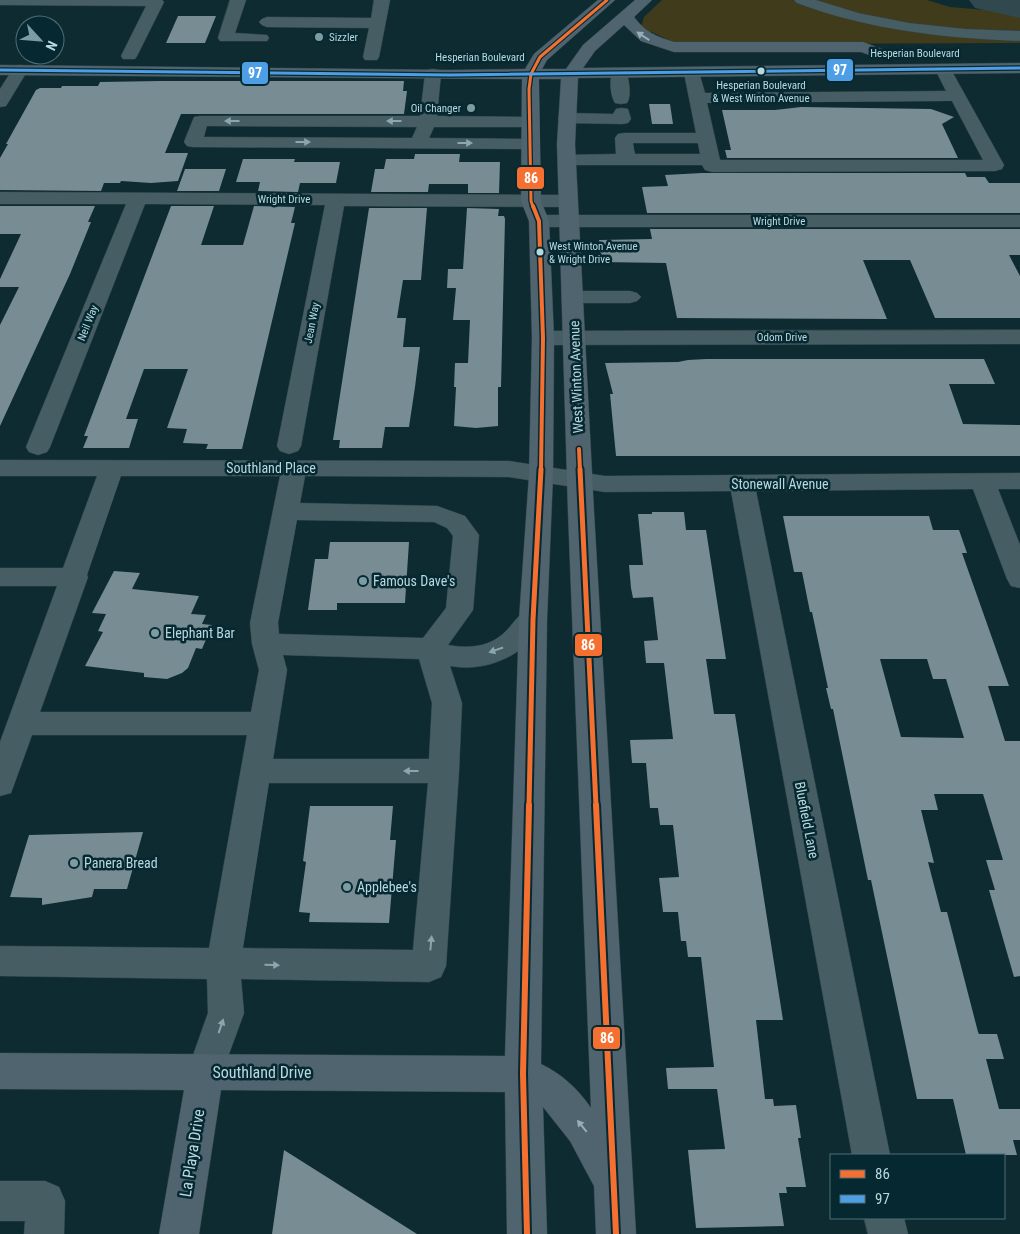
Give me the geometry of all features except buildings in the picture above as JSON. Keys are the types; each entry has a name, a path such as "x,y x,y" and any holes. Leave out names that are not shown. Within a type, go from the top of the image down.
{"main road":[{"path":"527,1234 523,1074 533,620 541,475 543,338 539,220 530,201 529,89 531,74 540,57 607,0"},
{"name":"West Winton Avenue","path":"616,1234 580,480 574,297 568,200 567,118 568,83 571,74 582,57 589,48 644,0"},
{"path":"626,16 636,32 646,38 674,47 863,46 881,54"},
{"name":"Hesperian Boulevard","path":"0,70 433,74 858,71 946,61 978,53 1012,52"},
{"path":"858,71 872,63 897,60 948,59 978,53"},
{"name":"Hesperian Boulevard","path":"650,56 900,54"},
{"path":"0,56 186,56"},
{"path":"352,57 390,57"},
{"name":"Hesperian Boulevard","path":"521,57 603,57"},
{"name":"Hesperian Boulevard","path":"946,61 1020,68"},
{"name":"Southland Drive","path":"0,1071 523,1074"},
{"name":"La Playa Drive","path":"179,1234 205,1072"},
{"path":"523,1074 546,1087 565,1105 587,1133 614,1184"}],"street":[{"path":"0,0 173,2"},
{"path":"238,0 226,38 261,38"},
{"path":"371,57 382,0"},
{"path":"802,0 828,11 870,21 958,32 1020,36"},
{"path":"129,56 156,2"},
{"path":"254,56 269,15 378,23"},
{"path":"692,73 699,98 712,166 996,165 958,96 946,61"},
{"path":"0,102 20,70"},
{"path":"418,143 428,122 433,74"},
{"path":"567,118 622,119 619,74"},
{"path":"699,98 958,96"},
{"path":"529,122 200,121 193,142 529,144"},
{"path":"626,160 624,138 707,138"},
{"path":"567,160 711,159"},
{"name":"Wright Drive","path":"0,198 336,199 459,205 568,200"},
{"name":"Neil Way","path":"38,447 138,199"},
{"name":"Jean Way","path":"205,1072 226,1013 224,964 273,670 266,644 264,623 286,511 292,458 336,199"},
{"name":"Wright Drive","path":"539,220 1020,221"},
{"path":"574,297 630,297"},
{"name":"Odom Drive","path":"543,338 1020,337"},
{"name":"Southland Place","path":"0,468 112,468 292,458 509,469 541,475"},
{"path":"0,784 5,753 21,723 75,577 112,468"},
{"name":"Stonewall Avenue","path":"541,475 605,484 1020,482"},
{"path":"983,483 1020,579"},
{"name":"Bluefield Lane","path":"742,484 871,1154"},
{"path":"286,511 437,514 456,522 466,535 459,610 430,649"},
{"path":"0,577 75,577"},
{"path":"266,644 430,649 450,657 467,659 506,647 533,620"},
{"path":"0,961 429,966 444,771 447,703 430,649"},
{"path":"21,723 264,724"},
{"path":"257,771 444,771"},
{"path":"0,1201 45,1201 44,1234"},
{"path":"884,1219 888,1234"}],"shaded area":[{"path":"662,0 927,0 950,7 1020,13 1020,43 770,44 672,42 652,32 645,32 641,27 644,17"}],"taxiway":[{"path":"988,0 1020,7"}],"transit line":[{"name":"86","path":"527,1234 523,1074 533,620 541,475 543,338 539,221 531,201 529,89 531,74 540,57 607,0"},
{"name":"97","path":"0,70 450,75 1020,68"},
{"name":"86","path":"579,449 616,1234"}],"place":[{"name":"Sizzler","path":"319,37"},
{"name":"Hesperian Boulevard & West Winton Avenue","path":"761,71"},
{"name":"Oil Changer","path":"471,108"},
{"name":"West Winton Avenue & Wright Drive","path":"540,252"},
{"name":"Famous Dave's","path":"363,581"},
{"name":"Elephant Bar","path":"155,633"},
{"name":"Panera Bread","path":"74,863"},
{"name":"Applebee's","path":"347,887"}]}
